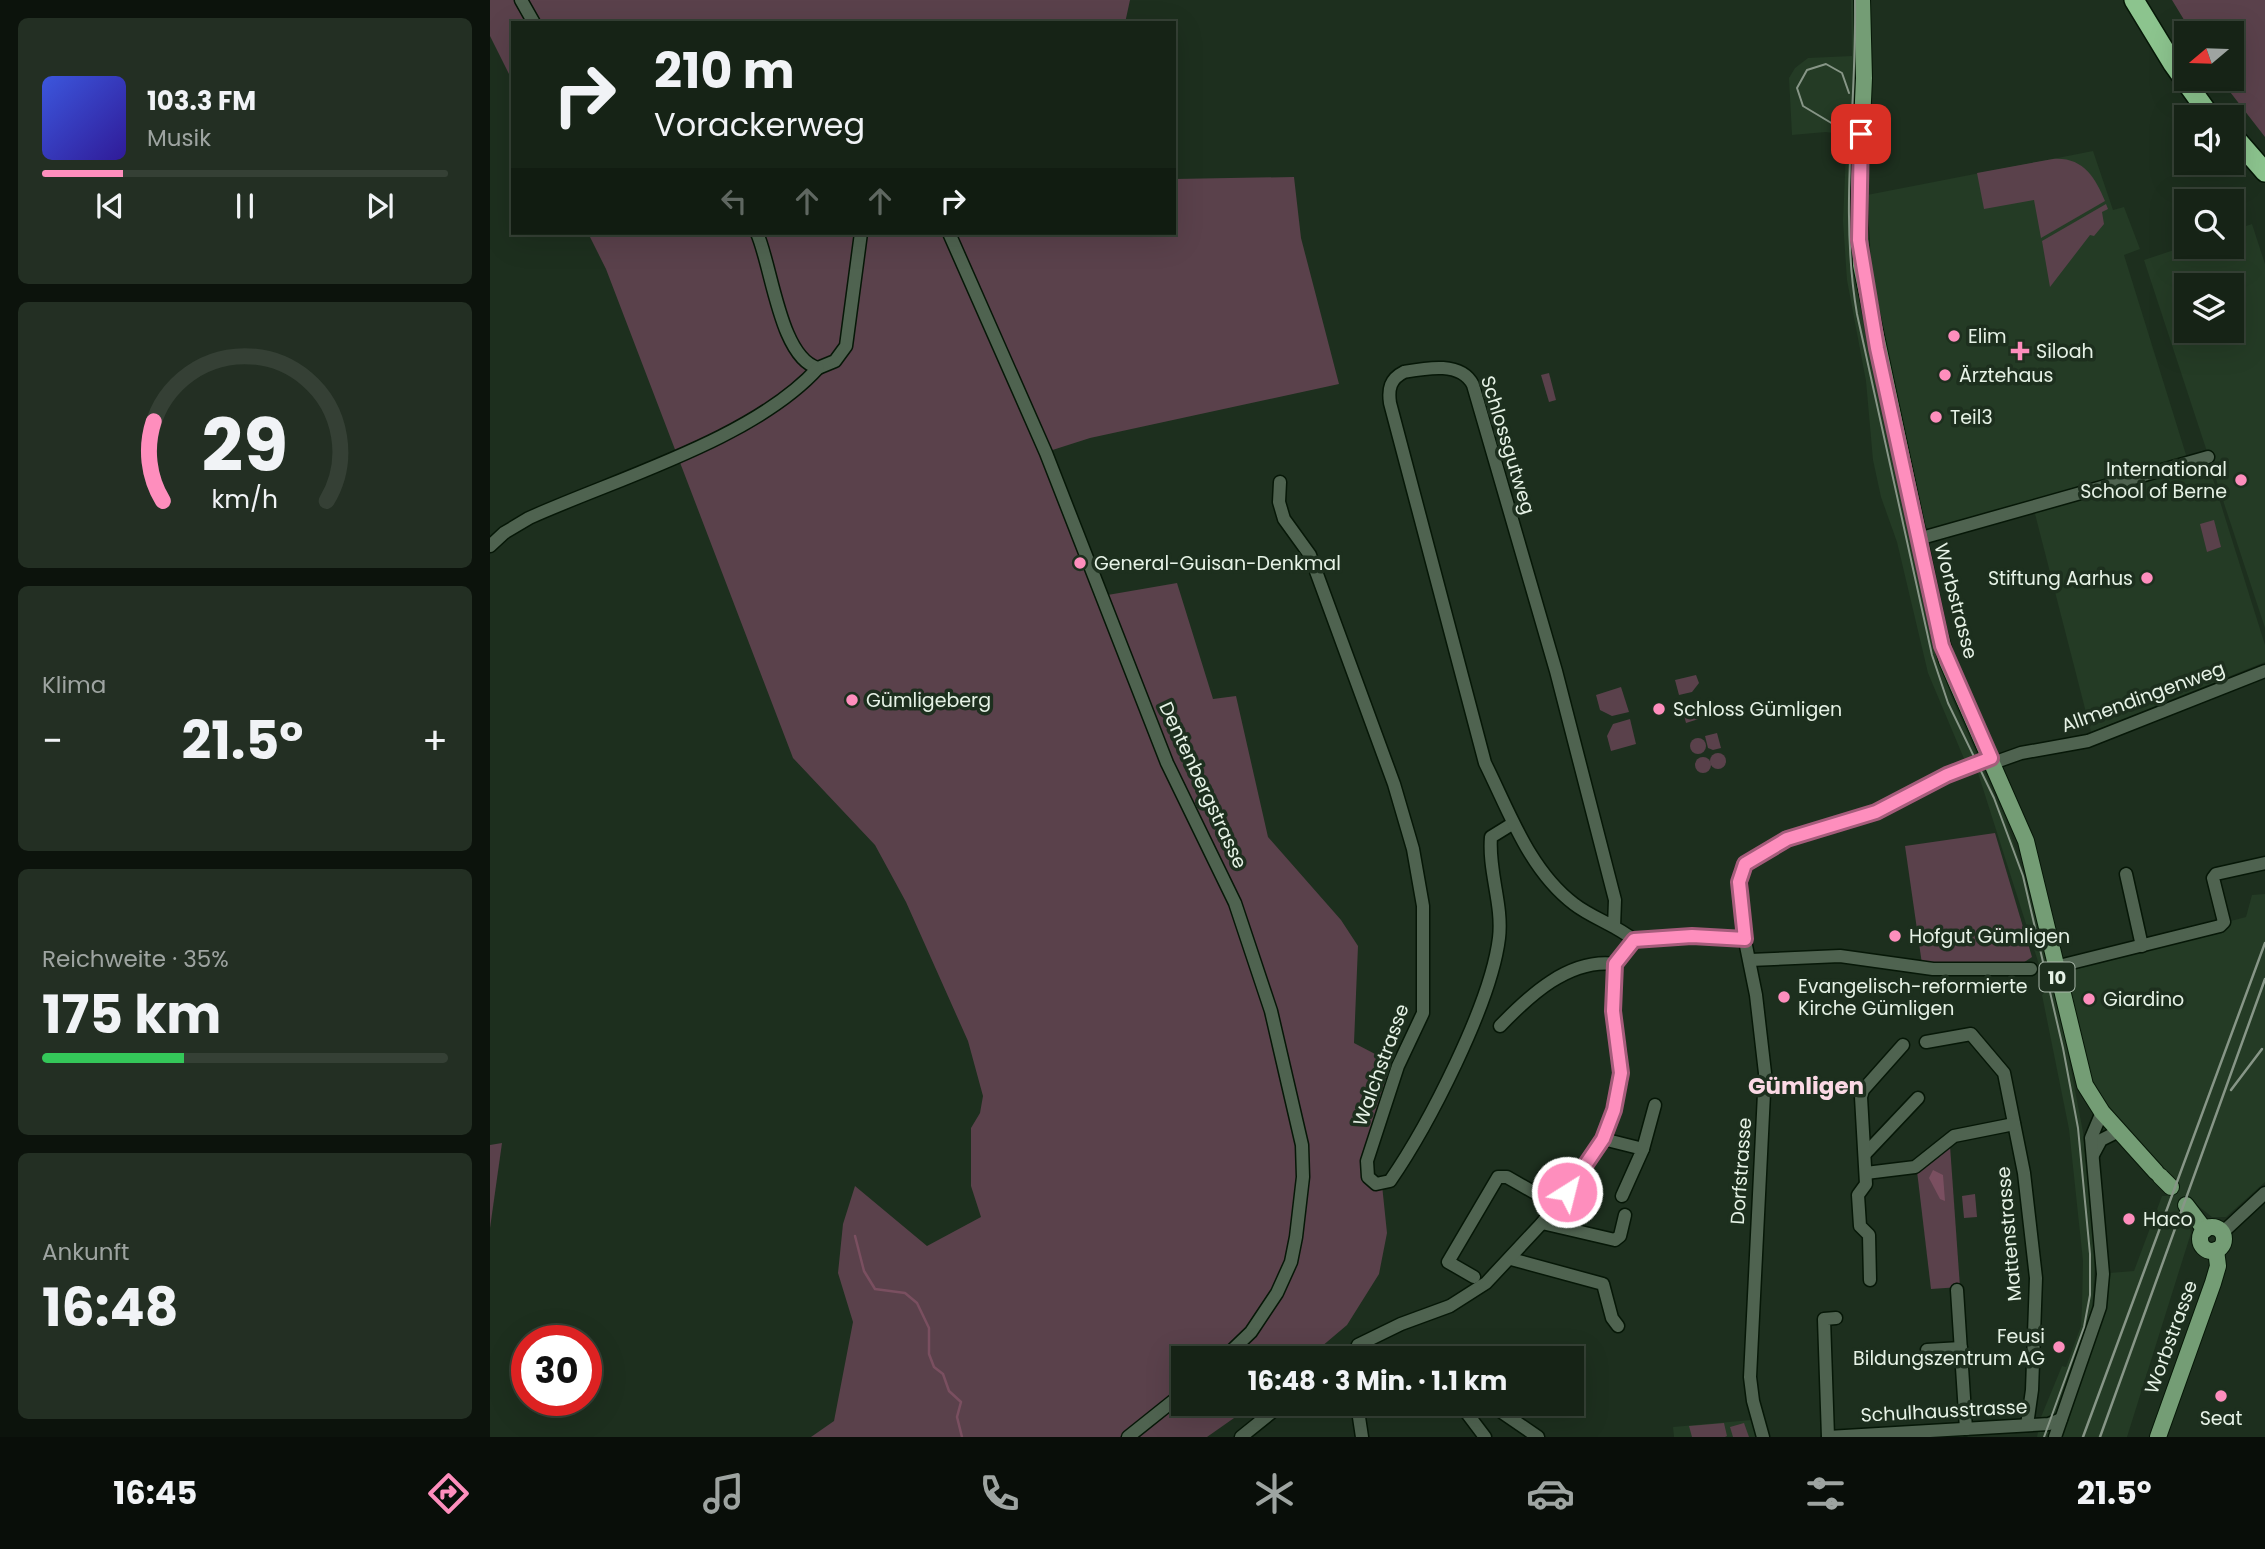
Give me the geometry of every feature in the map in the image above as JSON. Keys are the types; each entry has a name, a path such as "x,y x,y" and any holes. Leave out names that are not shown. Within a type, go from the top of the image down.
{"highway":[{"path":"2134,0 2173,64 2202,105"},
{"path":"2142,0 2174,52"},
{"path":"2244,148 2265,172"},
{"path":"2244,158 2265,182"}],"main road":[{"name":"Worbstrasse","path":"1862,0 1864,78 1859,192 1861,265 1942,646 2026,841 2081,1072 2102,1112 2162,1178"},
{"path":"2186,1205 2205,1230"},
{"path":"2216,1228 2222,1233 2223,1243 2216,1250 2209,1251 2201,1244 2201,1234 2205,1230 2216,1228"},
{"name":"Worbstrasse","path":"2158,1437 2213,1283 2218,1266 2216,1250"}],"street":[{"path":"521,0 533,21"},
{"path":"758,235 792,346 805,363 818,368"},
{"path":"490,546 504,533 528,518 717,438 770,406 818,368 835,361 846,346 861,235"},
{"name":"Dentenbergstrasse","path":"950,235 1046,453 1167,763 1235,903 1271,1011 1302,1144 1303,1177 1291,1262 1277,1293 1251,1332 1236,1346"},
{"name":"Schlossgutweg","path":"1512,824 1506,803 1480,746 1390,403 1392,382 1404,372 1453,368 1464,372 1473,385 1556,671 1615,900 1614,927"},
{"path":"1918,539 2208,457"},
{"name":"Walchstrasse","path":"1280,482 1279,502 1284,519 1310,555 1394,784 1413,849 1423,906 1423,1013 1398,1066 1367,1161 1368,1177 1376,1184 1390,1181 1417,1136 1482,1000 1499,939 1499,898 1491,837 1498,830 1512,824"},
{"name":"Allmendingenweg","path":"1743,867 1787,839 1876,812 1947,775 2021,753 2088,741 2265,671"},
{"path":"1512,824 1564,896 1586,913 1634,940 1692,936 1745,939"},
{"path":"2055,967 2220,926 2224,922 2213,878 2216,874 2265,863"},
{"name":"Dorfstrasse","path":"1743,867 1739,893 1765,1073 1750,1377 1753,1401 1763,1437"},
{"path":"2126,874 2142,946"},
{"path":"1358,1346 1468,1296 1511,1259 1542,1223 1603,1139 1620,1082 1620,1052 1613,1011 1615,964 1634,940"},
{"path":"1749,960 1840,956 1933,969 2031,969"},
{"path":"1500,1026 1555,979 1576,970 1615,964"},
{"name":"Mattenstrasse","path":"1926,1042 1971,1034 2004,1073 2036,1278 2027,1425"},
{"path":"1870,1280 1869,1235 1860,1226 1858,1195 1866,1184 1863,1090 1903,1045"},
{"path":"1865,1154 1918,1098"},
{"path":"1622,1196 1643,1149 1655,1105"},
{"path":"2055,1437 2096,1322 2102,1292 2092,1133 2102,1112"},
{"path":"1866,1173 1915,1167 1954,1136 2014,1124"},
{"path":"2093,1155 2101,1140 2119,1131"},
{"path":"1603,1139 1643,1149"},
{"path":"1474,1277 1448,1262 1498,1177 1507,1177 1556,1205"},
{"path":"2222,1233 2265,1192"},
{"path":"1542,1223 1615,1240 1620,1236 1625,1215"},
{"path":"1511,1259 1603,1284 1612,1318 1618,1326"},
{"path":"1957,1290 1966,1429"},
{"path":"1828,1437 1824,1319 1836,1318"},
{"path":"1927,1350 1961,1348"},
{"path":"1128,1437 1171,1403"},
{"path":"1241,1437 1267,1416"},
{"path":"1359,1416 1362,1437"},
{"path":"1469,1416 1485,1437"},
{"path":"1507,1416 1538,1437"},
{"name":"Schulhausstrasse","path":"1828,1437 2055,1423 2061,1419"}],"shaded area":[{"path":"490,0 1130,0 1125,21 511,21 511,78 490,36"},
{"path":"1851,0 1858,0 1860,56 1851,223 1860,307 1934,647 1952,698 2005,818 2024,874 2056,991 2083,1132 2095,1260 2092,1312 2109,1273 2134,1271 2162,1196 2167,1196 2174,1177 2119,1131 2090,1094 2055,967 2246,917 2252,895 2265,894 2265,1182 2226,1217 2212,1217 2197,1205 2186,1205 2191,1233 2127,1437 2037,1437 2041,1417 2062,1366 2066,1367 2081,1326 2082,1307 2083,1261 2069,1129 2042,995 2047,990 1978,773 1965,761 1928,673 1897,542 1881,497 1873,460 1866,381 1847,280 1843,221 1846,153 1843,139 1839,134 1826,132 1792,135 1789,78 1795,68 1808,58 1852,56"},
{"path":"2172,0 2265,0 2265,137 2244,110 2244,105 2240,105 2229,91 2244,91 2244,21 2185,21"},
{"name":"Siloah","path":"2093,151 2113,210 2124,207 2140,249 2124,255 2187,458 1932,532 1924,525 1873,291 1867,195"},
{"path":"2053,159 2072,161 2080,165 2097,184 2105,201 2041,238 2034,200 1984,209 1977,173"},
{"path":"1294,177 1301,238 1339,384 1090,438 1040,454 1096,597 1177,583 1213,699 1236,696 1268,837 1341,920 1358,946 1354,1043 1398,1066 1366,1165 1382,1185 1387,1233 1379,1274 1347,1325 1322,1346 1171,1346 1171,1416 1237,1416 1207,1437 811,1437 834,1421 853,1322 838,1273 843,1224 855,1186 927,1246 981,1217 971,1186 971,1128 980,1113 983,1096 968,1041 906,902 875,845 793,758 606,269 589,235 1176,235 1176,179"},
{"path":"2106,204 2108,209 2102,212 2104,224 2094,236 2090,235 2050,287 2042,241"},
{"name":"International School of Berne","path":"2252,224 2265,264 2265,628 2144,260 2174,250 2174,259 2244,259 2244,227"},
{"path":"1549,373 1556,400 1549,402 1541,375"},
{"name":"Stiftung Aarhus","path":"2207,460 2265,645 2265,662 2091,732 2034,510"},
{"path":"2214,520 2221,547 2207,552 2200,524"},
{"path":"1696,675 1699,683 1692,692 1679,695 1675,680"},
{"path":"1621,687 1629,712 1612,716 1600,710 1596,695"},
{"path":"1695,704 1705,708 1708,716 1686,723 1682,708"},
{"path":"1630,719 1636,744 1611,751 1607,736 1613,724"},
{"path":"1717,733 1721,748 1708,748 1705,736"},
{"path":"1698,738 1706,746 1698,754 1690,746"},
{"path":"1718,753 1724,755 1724,767 1718,769 1712,767 1710,761 1712,755"},
{"path":"1703,757 1711,765 1703,773 1695,765"},
{"path":"1995,833 2032,957 2023,963 1922,964 1905,846"},
{"path":"502,1143 490,1228 490,1145"},
{"path":"1950,1146 1960,1287 1931,1289 1917,1171"},
{"path":"1933,1170 1943,1175 1945,1201 1940,1199 1929,1178"},
{"path":"1975,1194 1977,1217 1964,1218 1962,1196"},
{"path":"1751,1420 1756,1437 1674,1437 1673,1427"},
{"path":"1724,1423 1725,1437 1692,1437 1689,1426"},
{"path":"1744,1423 1749,1437 1733,1437 1730,1427"}],"waterway":[{"path":"855,1236 864,1271 875,1289 905,1293 917,1303 929,1328 929,1354 934,1367 943,1374 949,1391 961,1402 957,1417 962,1437"}],"tram line":[{"path":"1855,0 1849,236 1857,314 1932,655 1948,703 1994,798 2023,876 2063,1048 2078,1128 2090,1254 2090,1295 2084,1327 2044,1437"},
{"path":"1849,93 1842,73 1826,64 1807,70 1797,88 1803,106 1838,127 1849,149"}],"railway":[{"path":"2083,1437 2265,943"},
{"path":"2100,1437 2265,979"},
{"path":"2231,1090 2262,1049"}],"place":[{"name":"Elim","path":"1954,336"},
{"name":"Siloah","path":"2020,351"},
{"name":"Ärztehaus","path":"1945,375"},
{"name":"Teil3","path":"1936,417"},
{"name":"International School of Berne","path":"2241,480"},
{"name":"General-Guisan-Denkmal","path":"1080,563"},
{"name":"Stiftung Aarhus","path":"2147,578"},
{"name":"Gümligeberg","path":"852,700"},
{"name":"Schloss Gümligen","path":"1659,709"},
{"name":"Hofgut Gümligen","path":"1895,936"},
{"name":"Evangelisch-reformierte Kirche Gümligen","path":"1784,997"},
{"name":"Giardino","path":"2089,999"},
{"name":"Haco","path":"2129,1219"},
{"name":"Feusi Bildungszentrum AG","path":"2059,1347"},
{"name":"Seat","path":"2221,1396"}],"district":[{"name":"Gümligen","path":"1806,1086"}],"route":[{"path":"1567,1192 1603,1139 1620,1088 1620,1052 1613,1011 1615,964 1634,940 1692,936 1745,939 1739,893 1741,871 1745,864 1787,839 1876,812 1947,775 1991,758 1942,646 1877,348 1866,295 1859,240 1861,134"}]}
